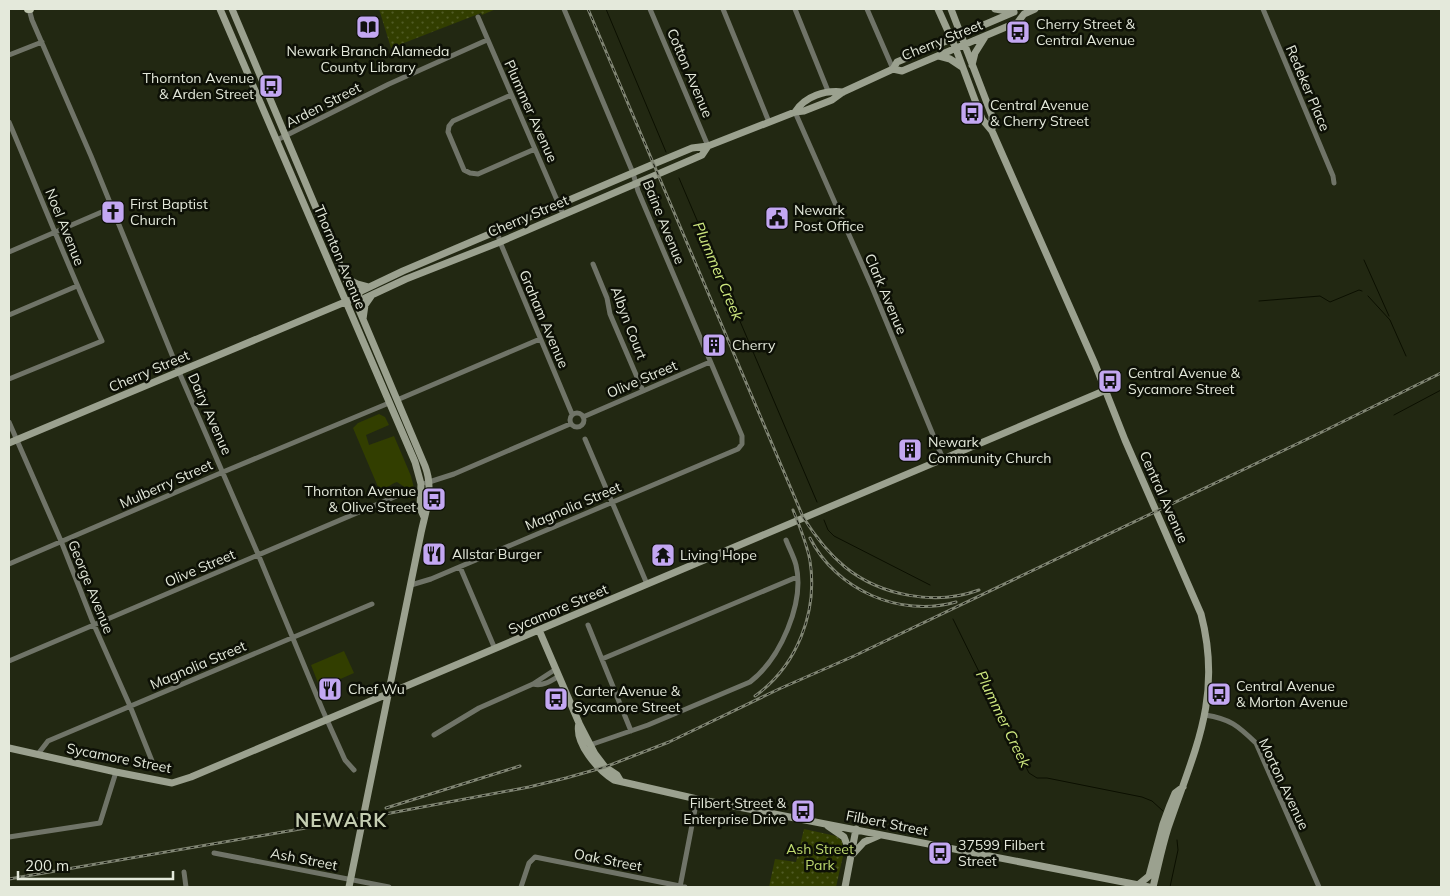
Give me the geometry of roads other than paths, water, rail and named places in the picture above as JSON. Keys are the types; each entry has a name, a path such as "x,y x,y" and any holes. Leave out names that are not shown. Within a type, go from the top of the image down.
{"street":[{"name":"Dairy Avenue","path":"29,9 179,372 328,720 346,760 354,770"},
{"name":"Thornton Avenue","path":"220,9 415,462 421,484 420,508 424,517"},
{"name":"Thornton Avenue","path":"232,9 428,474 428,508 424,517 350,883"},
{"name":"Baine Avenue","path":"564,9 742,436 742,444"},
{"name":"Cotton Avenue","path":"650,9 708,146"},
{"path":"722,9 769,122"},
{"path":"795,9 828,90 843,92"},
{"path":"867,9 892,70"},
{"name":"Central Avenue","path":"938,9 956,49 982,119 992,131 1106,390 1125,440 1201,614 1209,652 1209,696 1205,716 1151,887"},
{"name":"Central Avenue","path":"951,9 992,116 992,131"},
{"path":"995,9 1024,14"},
{"name":"Cherry Street","path":"354,299 361,291 368,287 559,204 692,148 708,146 795,112 804,111 832,100 843,92 892,70 902,71 1018,22 1024,14 1035,9"},
{"name":"Redeker Place","path":"1263,9 1333,176 1334,183"},
{"name":"Cherry Street","path":"892,70 897,62 1014,12"},
{"name":"Plummer Avenue","path":"478,17 563,214"},
{"path":"972,65 975,53 986,36"},
{"name":"Arden Street","path":"277,140 389,84 487,40"},
{"path":"9,55 42,42"},
{"path":"939,56 950,59 962,67"},
{"name":"Cherry Street","path":"795,112 801,103 828,90"},
{"path":"511,95 453,121 448,132 464,170 478,174 535,149"},
{"name":"Clark Avenue","path":"795,112 872,287 943,458"},
{"name":"Noel Avenue","path":"9,122 77,286 102,341 9,379"},
{"name":"Cherry Street","path":"9,443 345,302 363,299 425,271 500,242 702,155 708,146"},
{"path":"9,252 112,208"},
{"name":"Graham Avenue","path":"497,231 572,414"},
{"path":"422,263 425,271"},
{"name":"Albyn Court","path":"593,264 607,298 610,314 643,391"},
{"path":"347,279 368,287"},
{"path":"9,314 77,286"},
{"path":"363,320 365,305 373,295"},
{"path":"397,400 540,339"},
{"name":"Olive Street","path":"421,484 454,474 570,424 580,427 584,424 583,417 710,362"},
{"name":"Sycamore Street","path":"9,748 116,772 172,782 191,777 1106,390"},
{"name":"Mulberry Street","path":"9,564 389,403"},
{"path":"570,424 572,414 579,413 583,417"},
{"name":"George Avenue","path":"9,422 152,761"},
{"path":"585,439 647,584"},
{"name":"Magnolia Street","path":"411,585 460,567 738,449 742,444"},
{"name":"Olive Street","path":"9,660 399,495"},
{"path":"590,745 632,731 754,678 777,650 787,631 795,604 796,565 786,540"},
{"path":"460,567 495,649"},
{"path":"602,659 797,578"},
{"name":"Magnolia Street","path":"38,754 48,741 372,604"},
{"path":"588,625 632,731"},
{"path":"539,630 579,723 602,768"},
{"path":"434,735 479,708 558,673"},
{"name":"Morton Avenue","path":"1205,716 1222,717 1239,726 1256,743 1318,887"},
{"path":"579,723 578,730 585,747 602,768"},
{"name":"Filbert Street","path":"602,768 617,775 620,780 636,786 1151,887"},
{"path":"9,837 100,823 116,772"},
{"path":"1138,885 1148,876 1170,804 1175,793 1183,787"},
{"path":"682,887 697,799"},
{"path":"825,824 844,837 851,856"},
{"path":"845,887 856,829"},
{"path":"851,856 860,845 880,834"},
{"name":"Ash Street","path":"214,853 350,883 389,887"},
{"name":"Oak Street","path":"521,887 529,863 535,857 682,887"},
{"path":"184,872 186,887"}],"waterway":[{"name":"Plummer Creek","path":"606,9 666,152"},
{"name":"Plummer Creek","path":"679,178 817,502"},
{"path":"1364,260 1389,316"},
{"path":"1259,301 1320,296 1330,302 1359,290 1362,291"},
{"path":"1368,296 1390,320 1406,356"},
{"path":"1394,415 1441,390"},
{"name":"Plummer Creek","path":"824,520 828,530 834,536 930,585"},
{"name":"Plummer Creek","path":"953,619 1029,773 1037,778 1047,778 1142,797 1152,801 1163,811"},
{"name":"Plummer Creek","path":"1170,887 1178,850 1177,840"}],"railway":[{"path":"588,9 803,517 822,544 839,562 859,577 875,585 909,595 927,597 962,595 979,590"},
{"path":"9,879 364,818 529,787 605,767 669,742 779,689 854,656 1441,373"},
{"path":"755,696 770,684 793,654 807,618 811,599 810,561 793,510"},
{"path":"810,538 821,556 836,572 872,596 913,606 935,606 956,602"},
{"path":"386,808 520,766"}],"place":[{"name":"Newark Branch Alameda County Library","path":"368,27"},
{"name":"Cherry Street & Central Avenue","path":"1018,32"},
{"name":"Thornton Avenue & Arden Street","path":"271,86"},
{"name":"Central Avenue & Cherry Street","path":"972,113"},
{"name":"First Baptist Church","path":"113,212"},
{"name":"Newark Post Office","path":"777,218"},
{"name":"Cherry","path":"714,345"},
{"name":"Central Avenue & Sycamore Street","path":"1110,381"},
{"name":"Newark Community Church","path":"910,450"},
{"name":"Thornton Avenue & Olive Street","path":"434,499"},
{"name":"Allstar Burger","path":"434,554"},
{"name":"Living Hope","path":"663,555"},
{"name":"Chef Wu","path":"330,689"},
{"name":"Central Avenue & Morton Avenue","path":"1219,694"},
{"name":"Carter Avenue & Sycamore Street","path":"556,699"},
{"name":"Filbert Street & Enterprise Drive","path":"803,811"},
{"name":"37599 Filbert Street","path":"940,853"}],"district":[{"name":"NEWARK","path":"341,820"}],"park label":[{"name":"Ash Street Park","path":"820,858"}]}
